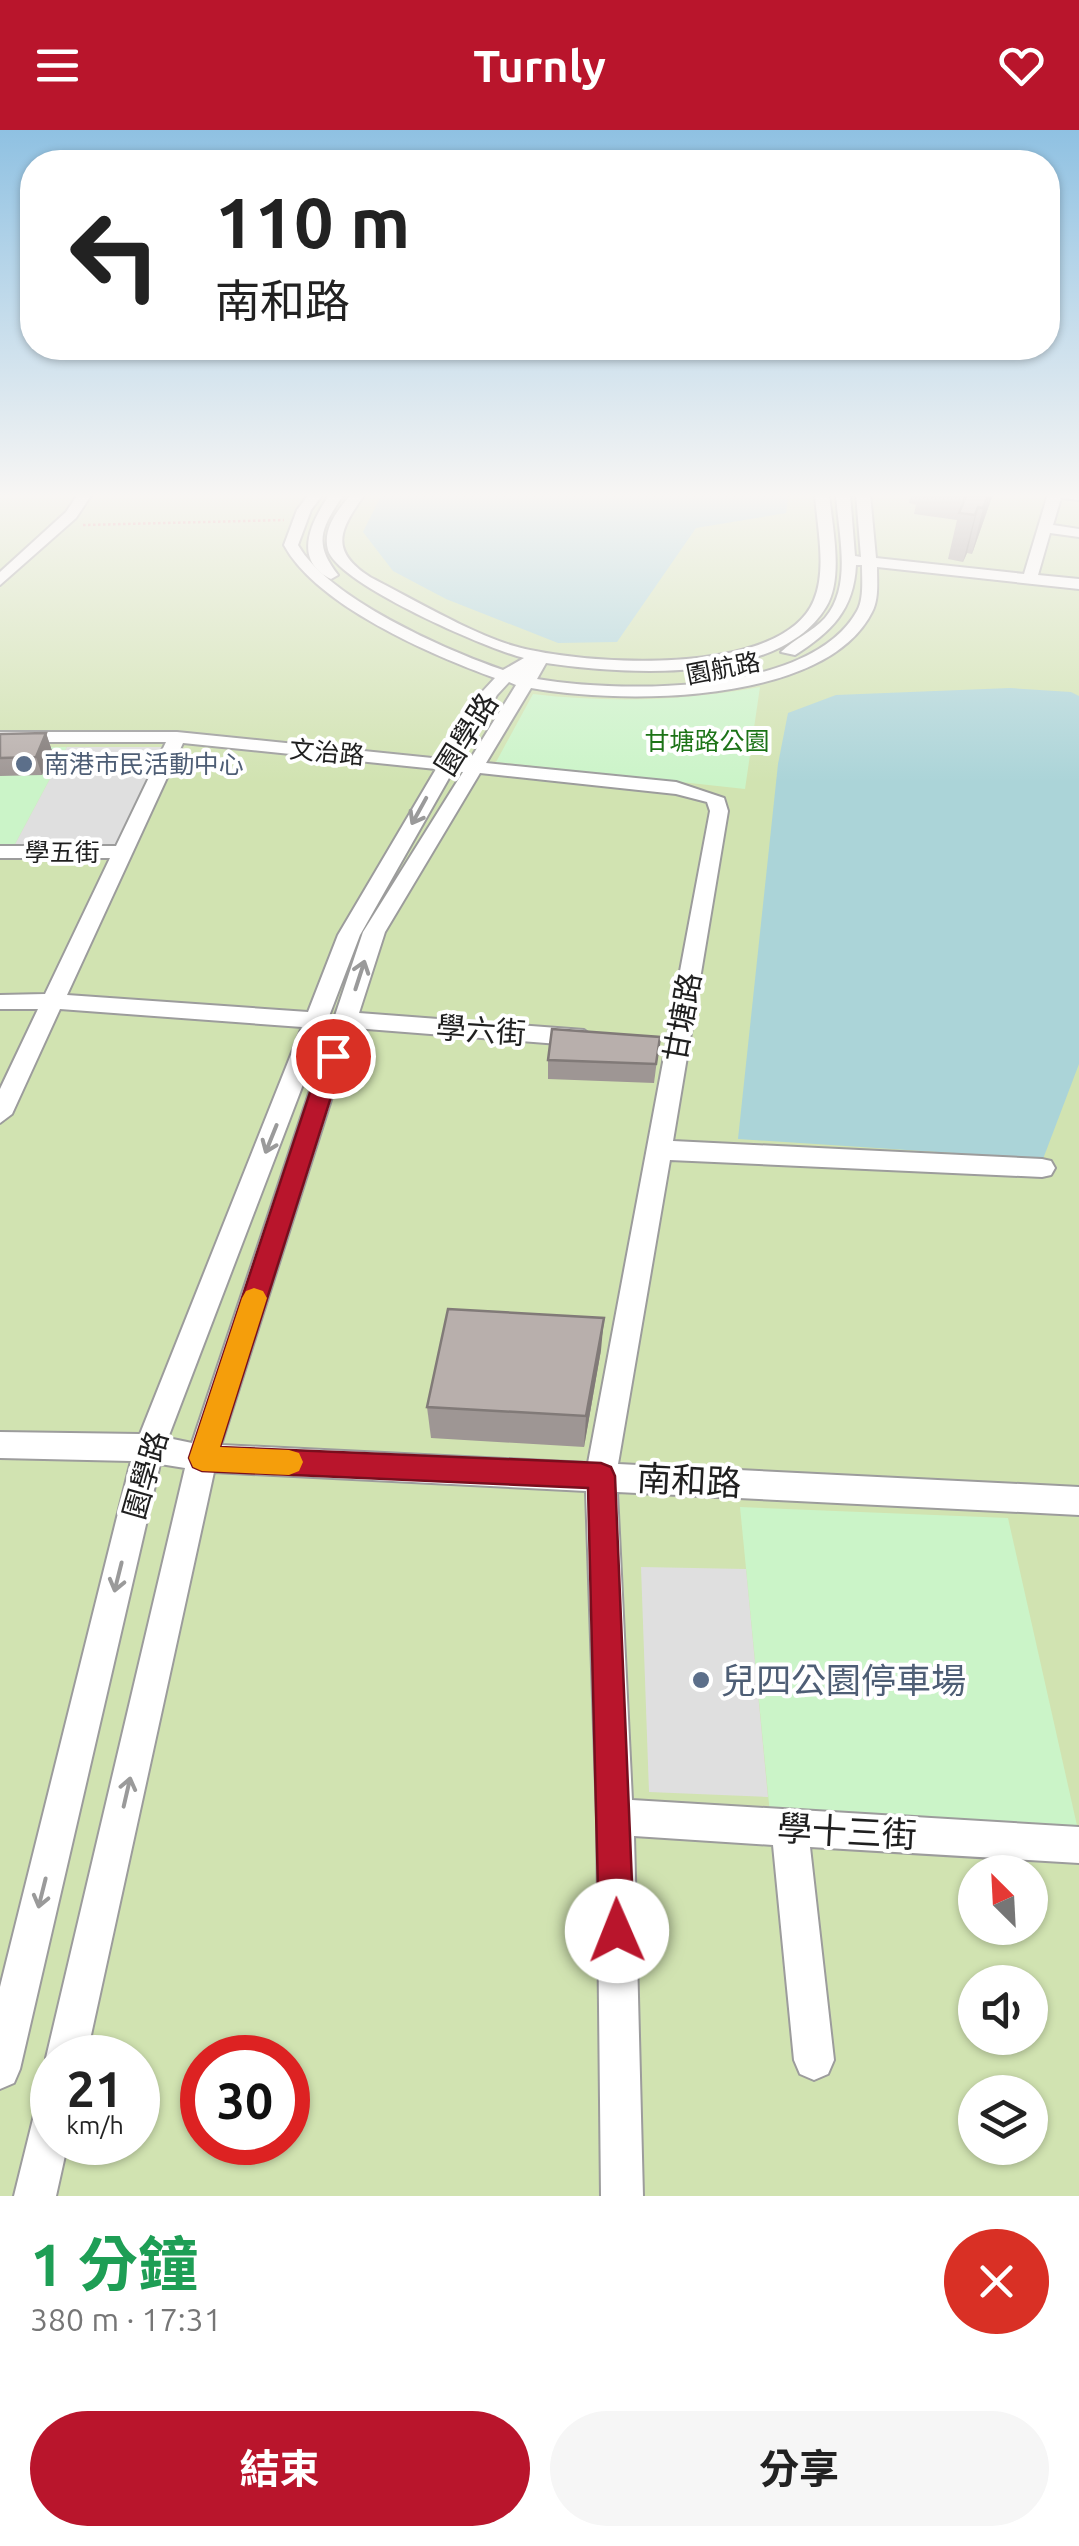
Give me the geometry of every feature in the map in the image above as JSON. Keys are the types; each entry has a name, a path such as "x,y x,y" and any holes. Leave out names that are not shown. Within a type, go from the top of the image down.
{"street":[{"path":"332,590 472,665 643,694 718,687 774,674 824,652 850,632 870,600 869,590"},
{"path":"359,590 426,627 524,671 567,664 625,668 689,664 738,654 792,633 820,605 824,590"},
{"path":"387,590 505,648 524,671"},
{"name":"園航路","path":"524,671 654,680 747,667 813,639 834,620 845,602 846,590"},
{"name":"園學路","path":"0,2068 149,1448 331,1020 460,764 524,671"},
{"name":"文治路","path":"0,737 177,737 460,764"},
{"path":"0,1114 177,737"},
{"name":"甘塘路","path":"460,764 676,788 715,798 719,811 667,1044 658,1150 601,1476 614,1817 622,2196"},
{"name":"學五街","path":"0,852 124,852"},
{"name":"學六街","path":"0,1002 53,1001 599,1039"},
{"name":"園學路","path":"71,2035 202,1458 331,1020"},
{"path":"658,1150 1042,1168"},
{"name":"南和路","path":"0,1445 149,1448 202,1458 1079,1500"},
{"name":"學十三街","path":"614,1817 1079,1845"},
{"path":"790,1828 814,2060"},
{"path":"35,2196 42,2165"}],"green space":[{"path":"0,590 1079,590 1079,2196 0,2196"},
{"name":"甘塘路公園","path":"760,687 745,789 496,762 533,694 646,699"},
{"path":"0,747 67,747 13,848 0,847"},
{"path":"740,1507 1008,1518 1078,1830 770,1814"}],"shaded area":[{"path":"67,747 163,747 117,848 13,848"},
{"name":"兒四公園停車場","path":"641,1567 746,1569 768,1797 649,1792"}],"water":[{"path":"430,590 653,590 617,642 558,643"},
{"path":"1010,688 1071,692 1079,696 1079,1064 1043,1159 738,1139 778,764 788,713 836,695"}],"building":[{"path":"46,733 36,757 0,758 0,734"},
{"path":"552,1029 660,1037 656,1064 548,1060"},
{"path":"448,1309 604,1318 586,1416 427,1407"}],"slow traffic":[{"path":"254,1298 202,1458 289,1462"}],"place":[{"name":"南港市民活動中心","path":"24,764"},
{"name":"兒四公園停車場","path":"701,1680"}],"route":[{"path":"333,1056 202,1458 601,1476 617,1931"}]}
